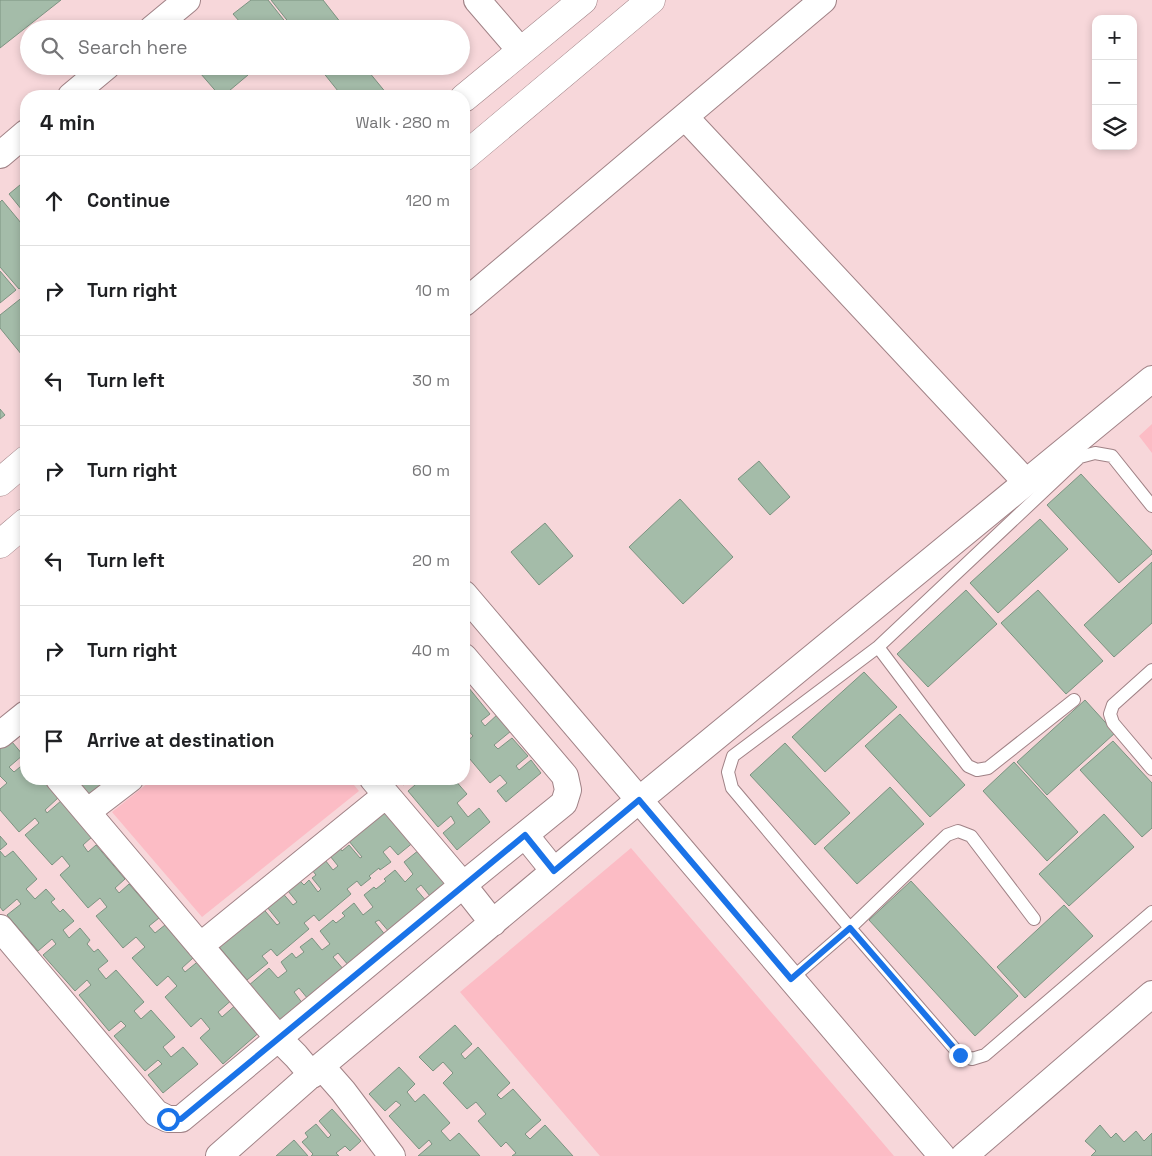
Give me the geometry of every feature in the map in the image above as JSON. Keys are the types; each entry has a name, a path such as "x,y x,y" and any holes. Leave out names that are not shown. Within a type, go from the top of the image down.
{"street":[{"path":"163,20 187,0"},
{"path":"477,0 521,51"},
{"path":"470,93 583,0"},
{"path":"470,152 651,0"},
{"path":"470,298 823,0"},
{"path":"78,90 96,75"},
{"path":"685,117 1026,482"},
{"path":"0,155 20,138"},
{"path":"218,1156 492,922 1152,379"},
{"path":"0,482 20,465"},
{"path":"0,544 20,527"},
{"path":"470,601 942,1156"},
{"path":"0,928 156,1114 168,1119 181,1119 564,803 568,790 564,776 470,664"},
{"path":"64,785 278,1038 296,1056 343,1091 380,1151"},
{"path":"87,812 122,785"},
{"path":"200,946 380,787 492,922"},
{"path":"525,835 554,871"},
{"path":"964,1156 1152,994"}],"lane":[{"path":"1152,506 1112,456 1095,453 1080,457 878,647 733,756 728,772 732,788 960,1055 972,1058 985,1055 1152,912"},
{"path":"878,647 968,766 977,770 988,768 1074,700"},
{"path":"1152,670 1113,705 1110,714 1113,723 1152,769"},
{"path":"791,979 850,928 947,835 958,831 971,836 1034,919"}],"shaded area":[{"path":"1152,424 1152,453 1139,436"},
{"path":"146,785 354,785 359,791 202,917 112,812"},
{"path":"631,848 894,1156 600,1156 460,992"}],"building":[{"path":"0,0 61,0 36,20 20,20 20,32 0,48"},
{"path":"251,0 268,0 284,20 238,20 233,14"},
{"path":"271,0 323,0 339,20 287,20"},
{"path":"202,75 248,75 230,90 215,90"},
{"path":"325,75 371,75 384,90 337,90"},
{"path":"20,185 20,208 9,194"},
{"path":"2,200 20,222 19,289 0,267 0,202"},
{"path":"0,271 16,290 0,303"},
{"path":"20,299 20,353 0,328 0,315"},
{"path":"0,409 5,415 0,419"},
{"path":"759,461 790,497 770,515 738,479"},
{"path":"1081,474 1152,551 1152,554 1119,583 1047,505"},
{"path":"680,499 733,557 683,604 629,547"},
{"path":"1040,519 1068,549 998,613 970,583"},
{"path":"545,523 573,556 539,585 511,552"},
{"path":"1152,562 1152,623 1114,657 1084,625"},
{"path":"966,590 997,624 928,687 897,654"},
{"path":"1038,590 1103,661 1066,694 1001,623"},
{"path":"864,672 897,707 825,772 792,737"},
{"path":"470,689 490,714 481,721 485,726 498,714 511,731 494,745 498,749 512,738 528,756 516,766 519,770 531,760 541,773 506,802 497,791 507,783 500,775 490,783 470,759 470,739 473,736 470,733"},
{"path":"1085,700 1115,733 1047,795 1017,762"},
{"path":"900,714 965,785 930,817 865,746"},
{"path":"7,736 20,751 20,758 9,767 14,772 20,767 20,785 49,785 59,797 45,810 47,813 62,800 93,836 83,845 88,852 96,845 125,879 115,888 119,893 129,884 159,918 149,926 155,933 165,925 193,958 182,968 185,972 201,959 234,998 218,1012 222,1017 238,1003 262,1030 223,1064 200,1038 210,1029 201,1018 191,1027 165,997 177,986 168,976 157,986 132,958 145,947 136,937 123,948 96,916 107,907 100,898 88,908 60,875 70,866 62,856 52,865 25,835 39,823 35,818 19,832 0,810 0,789 7,783 0,776 0,742"},
{"path":"1113,741 1152,783 1152,828 1142,837 1080,770"},
{"path":"785,743 850,813 815,845 750,775"},
{"path":"1014,762 1078,832 1047,861 983,791"},
{"path":"75,785 114,785 90,804"},
{"path":"415,785 459,785 467,794 457,803 468,817 479,808 490,822 457,850 443,833 455,823 451,816 438,827 408,791"},
{"path":"890,787 924,824 857,884 824,848"},
{"path":"383,803 415,841 398,855 390,846 383,852 391,862 369,876 371,878 361,886 357,881 347,889 351,894 319,921 314,915 304,923 309,929 277,956 271,949 262,956 268,963 247,980 215,942 260,905 277,925 280,923 263,902 279,889 293,905 297,902 288,891 300,881 304,885 309,880 318,892 321,889 312,878 316,875 308,865 321,855 333,870 338,866 330,856 340,848 342,851 349,845 360,858 362,857 344,835"},
{"path":"1104,814 1134,847 1069,906 1039,874"},
{"path":"0,836 7,844 0,850"},
{"path":"419,850 450,879 430,896 421,885 416,889 427,902 390,933 379,920 375,922 386,936 349,966 338,953 333,957 344,970 308,999 299,988 294,992 303,1004 279,1023 248,986 269,968 278,978 287,971 281,962 292,953 296,958 304,952 300,947 312,938 322,950 330,944 320,931 333,920 336,923 345,916 342,913 354,903 363,915 373,907 364,895 386,881 384,879 395,870 405,882 413,874 404,862"},
{"path":"0,851 5,857 13,851 37,879 26,889 35,899 46,889 55,899 51,902 60,912 63,909 74,921 63,930 69,938 80,928 90,940 87,944 94,952 98,949 108,961 98,969 106,979 116,970 144,1002 134,1011 141,1019 151,1010 175,1037 163,1047 171,1057 183,1047 198,1064 163,1093 148,1075 162,1064 158,1060 145,1071 114,1036 126,1026 121,1021 109,1031 79,995 91,985 87,980 75,991 43,955 56,944 52,939 38,951 7,915 21,904 17,899 3,911 0,907"},
{"path":"911,881 1018,996 975,1036 869,920"},
{"path":"1064,905 1093,936 1025,998 997,967"},
{"path":"455,1025 472,1044 461,1054 465,1059 478,1047 510,1083 497,1095 501,1099 513,1089 541,1120 525,1134 530,1139 545,1125 573,1156 512,1156 516,1153 506,1142 501,1147 478,1121 486,1114 476,1102 467,1109 443,1083 453,1073 443,1062 433,1071 419,1057"},
{"path":"399,1067 415,1084 407,1092 415,1102 424,1094 450,1123 441,1131 450,1141 459,1133 480,1156 418,1156 432,1144 429,1140 419,1149 389,1116 401,1105 396,1101 385,1111 369,1094"},
{"path":"332,1109 361,1141 350,1151 345,1146 336,1153 339,1156 311,1156 313,1154 302,1142 308,1137 305,1133 316,1124 328,1138 331,1135 319,1121"},
{"path":"1100,1125 1111,1138 1116,1133 1124,1142 1136,1131 1144,1141 1152,1133 1152,1156 1091,1156 1096,1151 1085,1141"},
{"path":"294,1140 308,1156 276,1156"}],"route":[{"path":"168,1119 181,1119 525,835 554,871 639,800 791,979 850,928 960,1055"}]}
